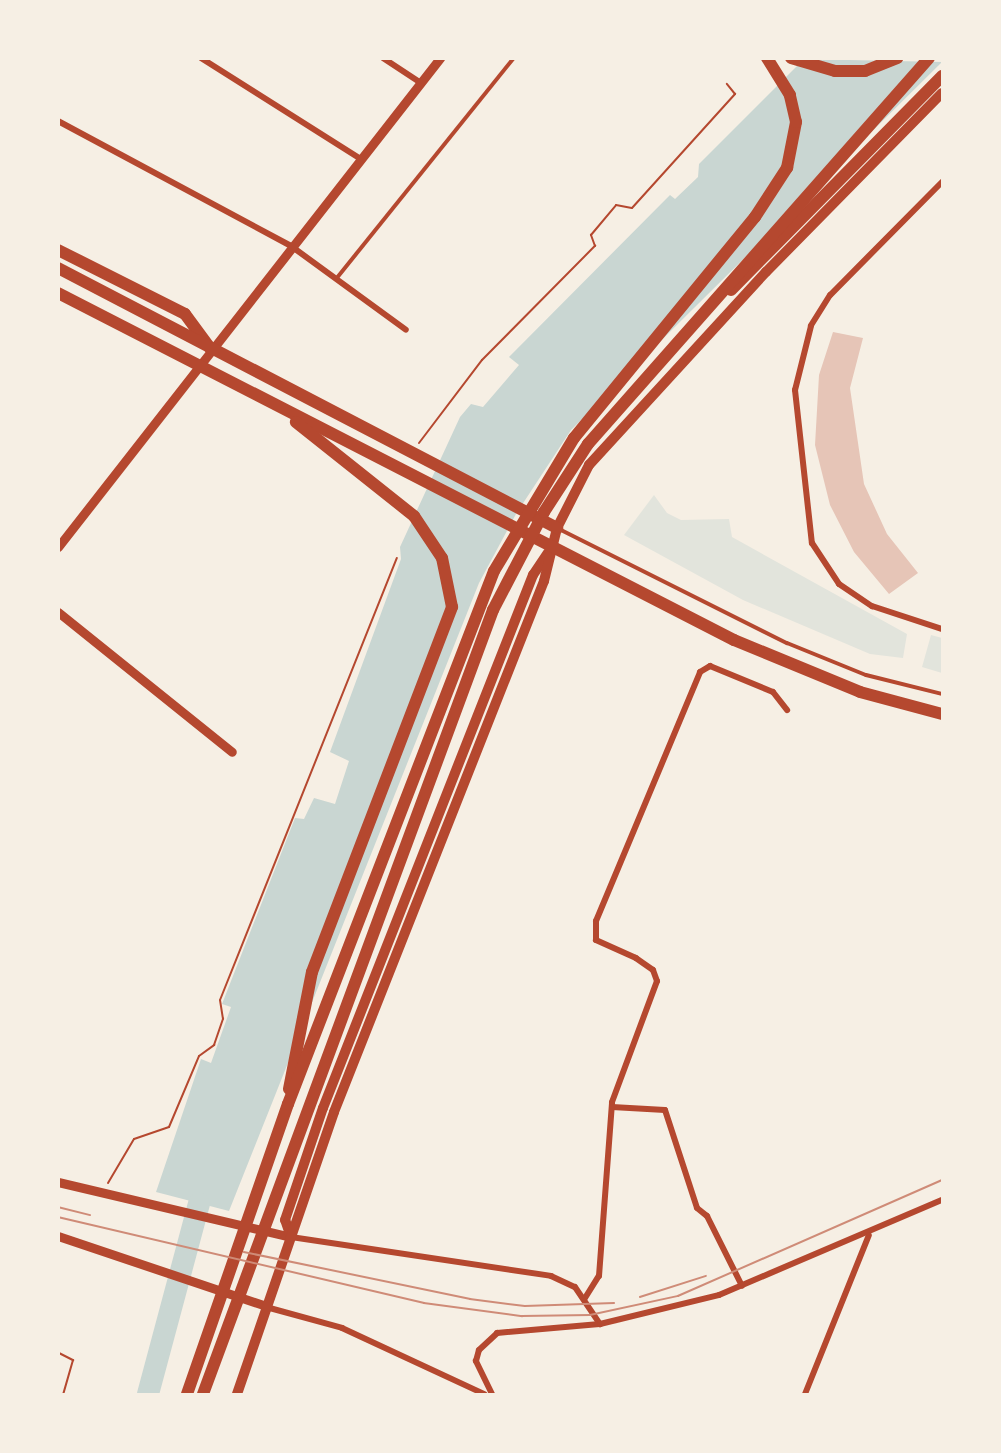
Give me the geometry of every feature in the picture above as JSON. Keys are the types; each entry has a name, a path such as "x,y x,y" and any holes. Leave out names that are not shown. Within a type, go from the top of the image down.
{"main road":[{"path":"187,1395 288,1104 494,572 574,438 762,208 787,168 796,122 790,95 767,58"},
{"path":"791,58 835,71 865,71 898,58"},
{"path":"203,1395 493,610 544,512 588,444 669,348 929,58"},
{"path":"669,348 797,225 942,76"},
{"path":"237,1395 334,1112 544,581 557,528 606,442 942,93"},
{"path":"58,250 185,314 210,348"},
{"path":"58,268 557,528"},
{"path":"58,293 552,548 780,662 899,706 942,714"},
{"path":"269,402 395,498 442,558 452,607 312,972 288,1104"}],"street":[{"path":"201,58 361,159"},
{"path":"383,58 421,83"},
{"path":"58,547 197,364 440,58"},
{"path":"58,121 291,246 406,330"},
{"path":"942,182 830,295 811,326 795,390 812,543 839,584 872,606 942,629"},
{"path":"58,612 232,752"},
{"path":"585,1298 599,1276 612,1107 657,981 653,970 636,958 596,940 596,921 700,672 710,666 773,692 787,710"},
{"path":"612,1107 665,1110 697,1208 706,1215 742,1286"},
{"path":"58,1182 232,1225 291,1237 551,1276 585,1298 590,1315 600,1324"},
{"path":"492,1395 476,1361 488,1338 510,1329 600,1324 742,1286 869,1234 942,1200"},
{"path":"805,1395 869,1234"},
{"path":"58,1236 202,1287 342,1328 484,1395"}],"lane":[{"path":"336,279 514,58"},
{"path":"557,528 787,643 866,675 942,694"}],"path":[{"path":"415,455 482,360 595,246 591,236 616,205 632,208 735,94 727,84"},
{"path":"100,1192 134,1139 170,1127 199,1056 214,1045 223,1019 220,1000 397,558"},
{"path":"59,1353 73,1360 63,1395"}],"shaded area":[{"path":"804,59 942,62 571,430 516,514 479,583 229,1211 156,1192 201,1059 211,1063 231,1007 222,1004 295,818 304,819 314,798 335,804 349,761 330,752 401,559 400,547 460,417 471,404 483,407 519,365 509,357 670,195 675,199 698,177 699,164"},
{"path":"654,495 667,513 681,520 729,519 732,537 907,634 903,658 870,654 743,600 624,535"},
{"path":"931,635 942,638 942,673 922,667"}],"building":[{"path":"833,332 863,338 850,388 864,484 887,534 918,573 889,594 854,552 830,505 815,445 819,375"}],"waterway":[{"path":"148,1394 199,1204"}],"tram line":[{"path":"58,1217 424,1303 522,1316 590,1315 678,1296 942,1180"},
{"path":"58,1207 90,1215"},
{"path":"244,1252 470,1299 525,1306 614,1303"},
{"path":"640,1297 706,1276"}]}
